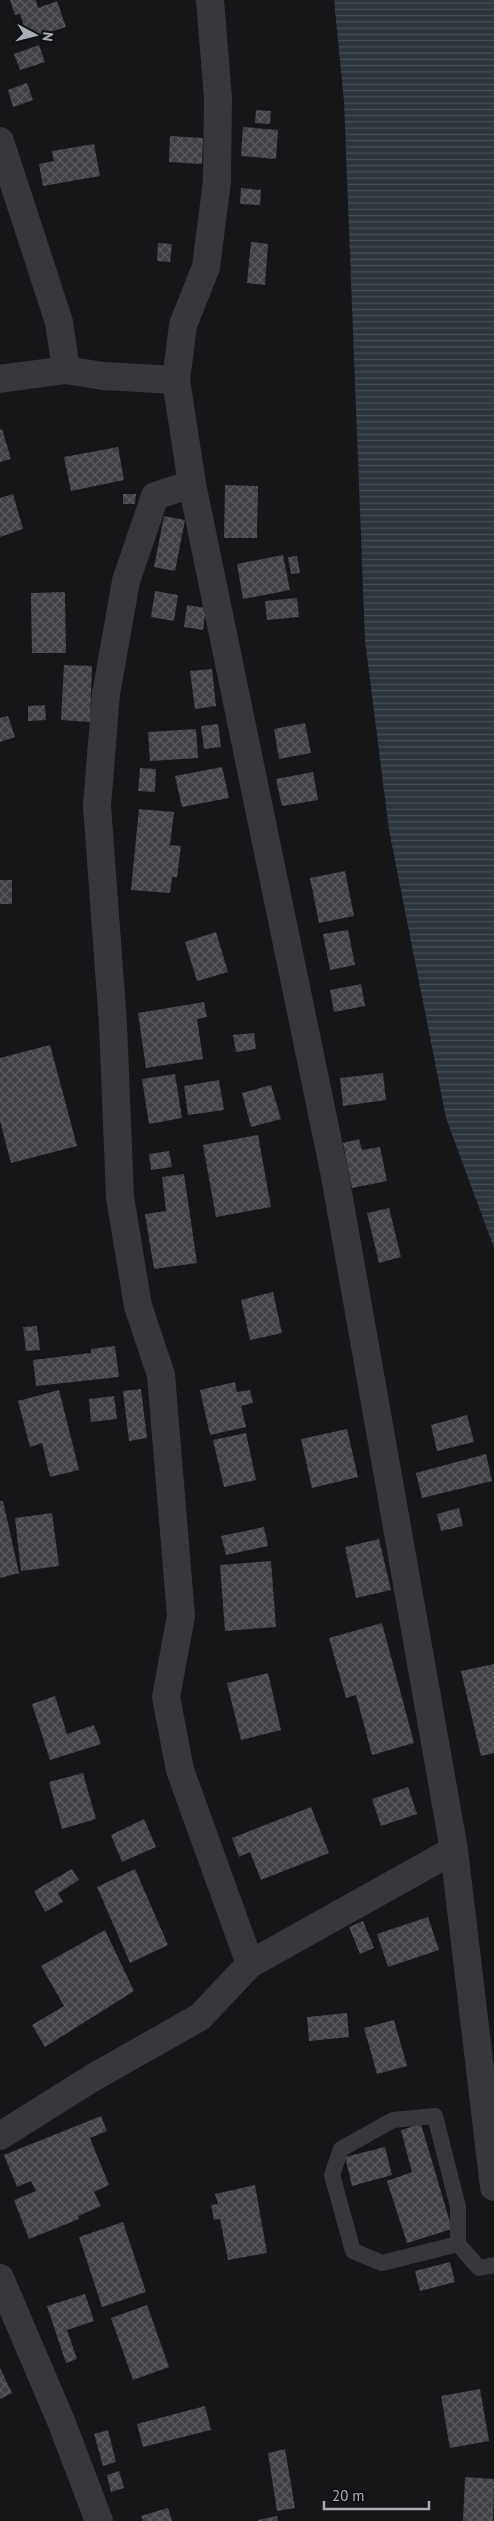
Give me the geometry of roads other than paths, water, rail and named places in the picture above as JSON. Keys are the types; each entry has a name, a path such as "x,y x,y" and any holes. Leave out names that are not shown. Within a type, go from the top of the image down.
{"street":[{"path":"210,0 218,98 217,181 206,267 183,325 176,380 192,484 335,1176 454,1850 494,2187"},
{"path":"0,141 59,322 66,370"},
{"path":"0,380 66,370 103,376 176,380"},
{"path":"192,484 155,496 126,581 106,694 97,806 112,1024 120,1197 138,1306 161,1375 181,1616 166,1697 180,1770 250,1964"},
{"path":"0,2136 94,2077 200,2018 250,1964 454,1850"},
{"path":"0,2278 61,2421 100,2521"}],"lane":[{"path":"458,2244 382,2263 353,2252 332,2175 341,2149 393,2120 435,2116 458,2208 458,2244 479,2268 494,2265"}]}
